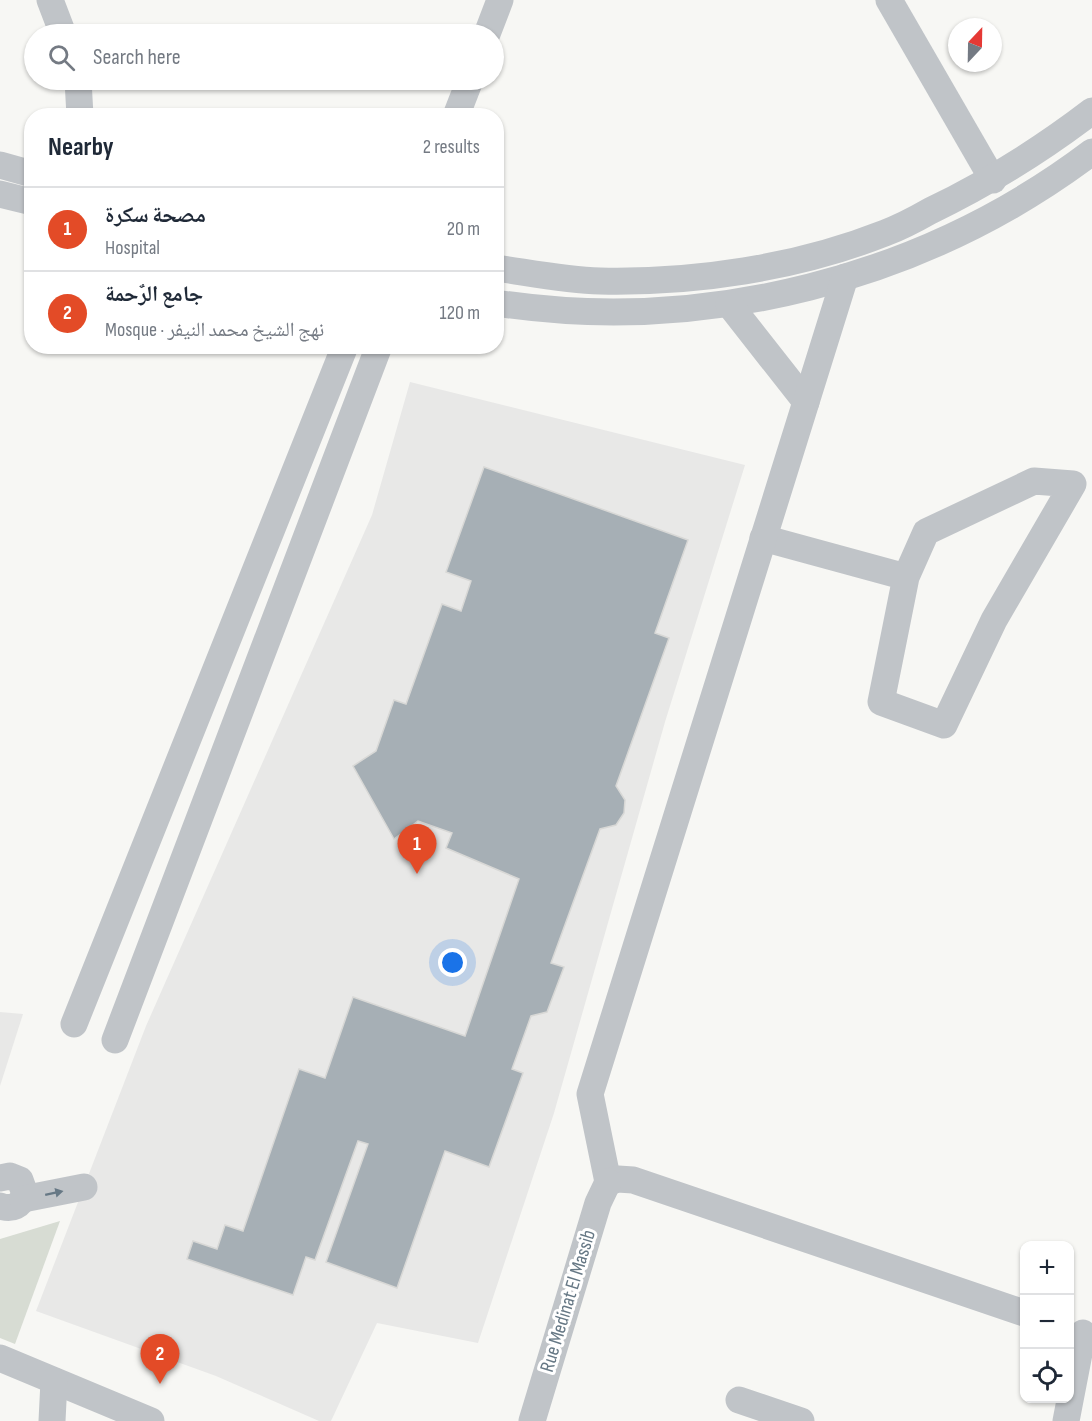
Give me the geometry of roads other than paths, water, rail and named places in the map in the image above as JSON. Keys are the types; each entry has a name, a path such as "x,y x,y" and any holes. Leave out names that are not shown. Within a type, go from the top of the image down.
{"street":[{"path":"491,24 500,0"},
{"path":"889,0 993,180"},
{"path":"52,1 60,24"},
{"path":"79,90 80,108"},
{"path":"459,108 466,90"},
{"path":"504,269 598,281 657,281 772,265 830,252 886,233 993,180 1055,139 1092,111"},
{"path":"504,304 530,309 662,310 729,304 845,278 894,262 987,218 1026,197 1092,152"},
{"path":"0,165 24,172"},
{"path":"0,194 24,200"},
{"path":"845,278 590,1094 608,1182 618,1179 633,1180 1020,1312"},
{"path":"729,304 806,402"},
{"path":"74,1024 342,354"},
{"path":"115,1040 376,354"},
{"path":"1034,482 1073,484 994,620 944,725 881,702 906,577 926,532 1034,482"},
{"path":"763,538 906,577"},
{"path":"0,1178 10,1176 20,1180 24,1189 9,1207"},
{"name":"Rue Medinat El Massib","path":"532,1421 598,1203 608,1182"},
{"path":"9,1207 84,1187"},
{"path":"1066,1421 1082,1332"},
{"path":"0,1358 151,1421"},
{"path":"52,1421 54,1381"},
{"path":"739,1400 801,1421"}],"place":[{"name":"مصحة سكرة","path":"417,874"},
{"name":"جامع الرٌحمة","path":"160,1384"}]}
